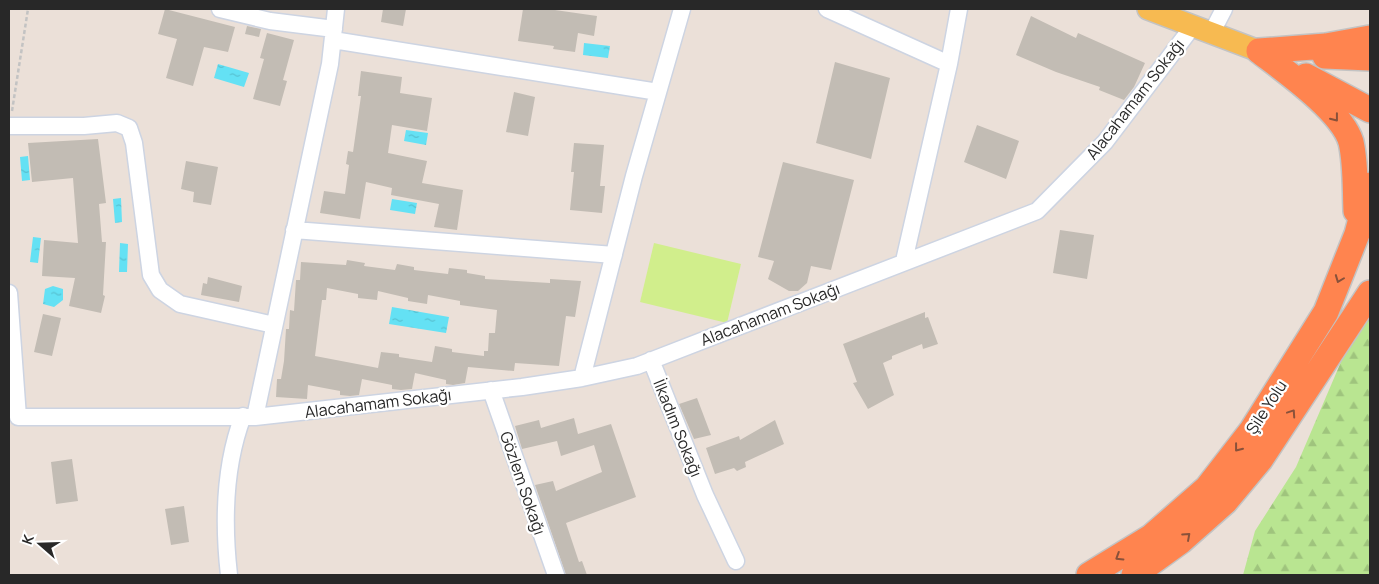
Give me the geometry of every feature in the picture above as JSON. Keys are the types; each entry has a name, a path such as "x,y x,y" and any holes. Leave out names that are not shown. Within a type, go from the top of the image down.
{"highway":[{"path":"1260,51 1326,46 1370,38"},
{"path":"1260,51 1370,58"},
{"path":"1260,51 1370,110"},
{"path":"1260,51 1310,91 1335,115 1350,140 1354,160 1357,234"},
{"name":"Şile Yolu","path":"1089,575 1150,537 1207,488 1252,430 1321,320 1357,234 1370,185"},
{"name":"Şile Yolu","path":"1134,575 1181,541 1224,502 1260,460 1370,293"}],"main road":[{"path":"1148,9 1260,51"}],"street":[{"path":"220,9 333,35 658,92"},
{"path":"229,575 225,531 228,474 234,439 249,417 274,325 330,64 336,9"},
{"path":"582,378 614,254 682,9"},
{"path":"827,9 949,64"},
{"path":"904,261 949,64 959,9"},
{"name":"Alacahamam Sokağı","path":"13,417 249,417 491,390 582,378 637,366 904,261 1037,212 1106,142 1202,29 1224,9"},
{"path":"10,126 84,126 118,122 128,128 134,143 151,275 160,290 180,304 274,325"},
{"path":"294,230 614,254"},
{"path":"9,293 13,417"},
{"name":"İlkadım Sokağı","path":"651,360 705,495 736,561"},
{"name":"Gözlem Sokağı","path":"491,390 556,575"}],"path":[{"path":"10,126 28,9"}],"green space":[{"path":"654,243 741,264 727,323 640,302"},
{"path":"1370,294 1370,575 1243,575 1255,531 1296,467"}],"water":[{"path":"584,43 610,46 608,58 583,55"},
{"path":"218,64 249,73 244,87 214,78"},
{"path":"406,130 428,133 426,145 404,141"},
{"path":"28,156 30,180 22,181 20,157"},
{"path":"121,198 122,222 115,223 113,199"},
{"path":"392,199 417,203 415,214 390,210"},
{"path":"33,237 41,238 38,263 30,262"},
{"path":"120,243 128,244 127,272 119,272"},
{"path":"53,286 63,289 63,300 54,307 43,304 45,289"},
{"path":"392,307 449,317 446,333 389,324"}],"building":[{"path":"165,9 235,27 228,52 204,47 193,86 166,78 177,39 158,34"},
{"path":"383,9 406,9 403,26 381,22"},
{"path":"523,9 548,9 597,16 594,36 578,33 575,52 553,49 554,46 518,41"},
{"path":"1031,16 1076,38 1078,33 1145,63 1134,87 1124,100 1099,90 1100,87 1056,72 1016,55"},
{"path":"247,26 261,29 259,37 245,34"},
{"path":"267,33 294,40 283,80 287,81 280,106 253,99 264,59 260,58"},
{"path":"835,62 890,78 871,159 816,143"},
{"path":"361,71 402,77 400,93 432,98 427,131 392,125 388,153 427,161 422,183 463,190 457,230 434,227 439,204 391,195 392,188 366,182 360,219 320,213 324,191 345,194 349,165 346,164 348,151 353,152 361,96 358,96"},
{"path":"514,92 535,97 528,136 506,132"},
{"path":"977,125 1019,141 1006,179 964,162"},
{"path":"98,139 106,203 99,204 102,242 106,242 103,295 105,296 101,313 69,306 75,278 42,276 44,240 78,243 73,178 32,182 28,143"},
{"path":"574,143 604,145 600,186 605,186 602,213 570,210 574,172 571,172"},
{"path":"186,161 218,167 211,205 193,202 194,192 181,189"},
{"path":"783,162 854,180 831,270 811,266 807,283 798,291 789,291 768,279 774,261 758,257"},
{"path":"1060,230 1094,235 1087,279 1053,273"},
{"path":"347,260 365,263 364,266 395,270 397,264 414,267 414,270 448,274 449,268 467,270 467,273 485,276 485,279 550,283 550,279 581,281 575,317 566,316 559,366 515,363 514,371 468,367 465,383 453,385 446,384 446,380 415,373 412,389 392,389 392,385 362,379 359,395 340,395 340,391 308,385 307,399 276,397 277,379 281,379 284,361 286,329 289,329 290,310 294,311 296,280 300,280 301,262 346,265","holes":["327,288 358,294 358,298 377,300 378,291 408,298 408,301 427,304 428,295 460,301 460,305 497,310 495,333 489,333 488,351 484,351 484,356 452,352 452,349 435,346 432,362 399,357 399,354 381,352 378,368 315,356 322,300 326,300"]},
{"path":"208,277 242,286 239,302 201,295 203,283 207,284"},
{"path":"925,312 925,318 928,317 938,344 923,349 922,344 892,356 892,359 883,363 894,395 868,409 853,383 857,382 843,344"},
{"path":"43,314 61,318 52,356 34,352"},
{"path":"697,398 711,435 694,439 679,404"},
{"path":"574,418 578,434 611,424 636,497 566,523 579,562 582,561 587,575 566,575 535,485 553,481 556,491 602,472 594,445 561,456 557,441 522,449 515,426 539,420 541,428"},
{"path":"775,420 784,444 745,462 746,467 737,471 734,468 715,474 706,448 739,436 740,440"},
{"path":"72,459 78,501 56,504 51,462"},
{"path":"184,506 189,542 171,545 165,509"}]}
